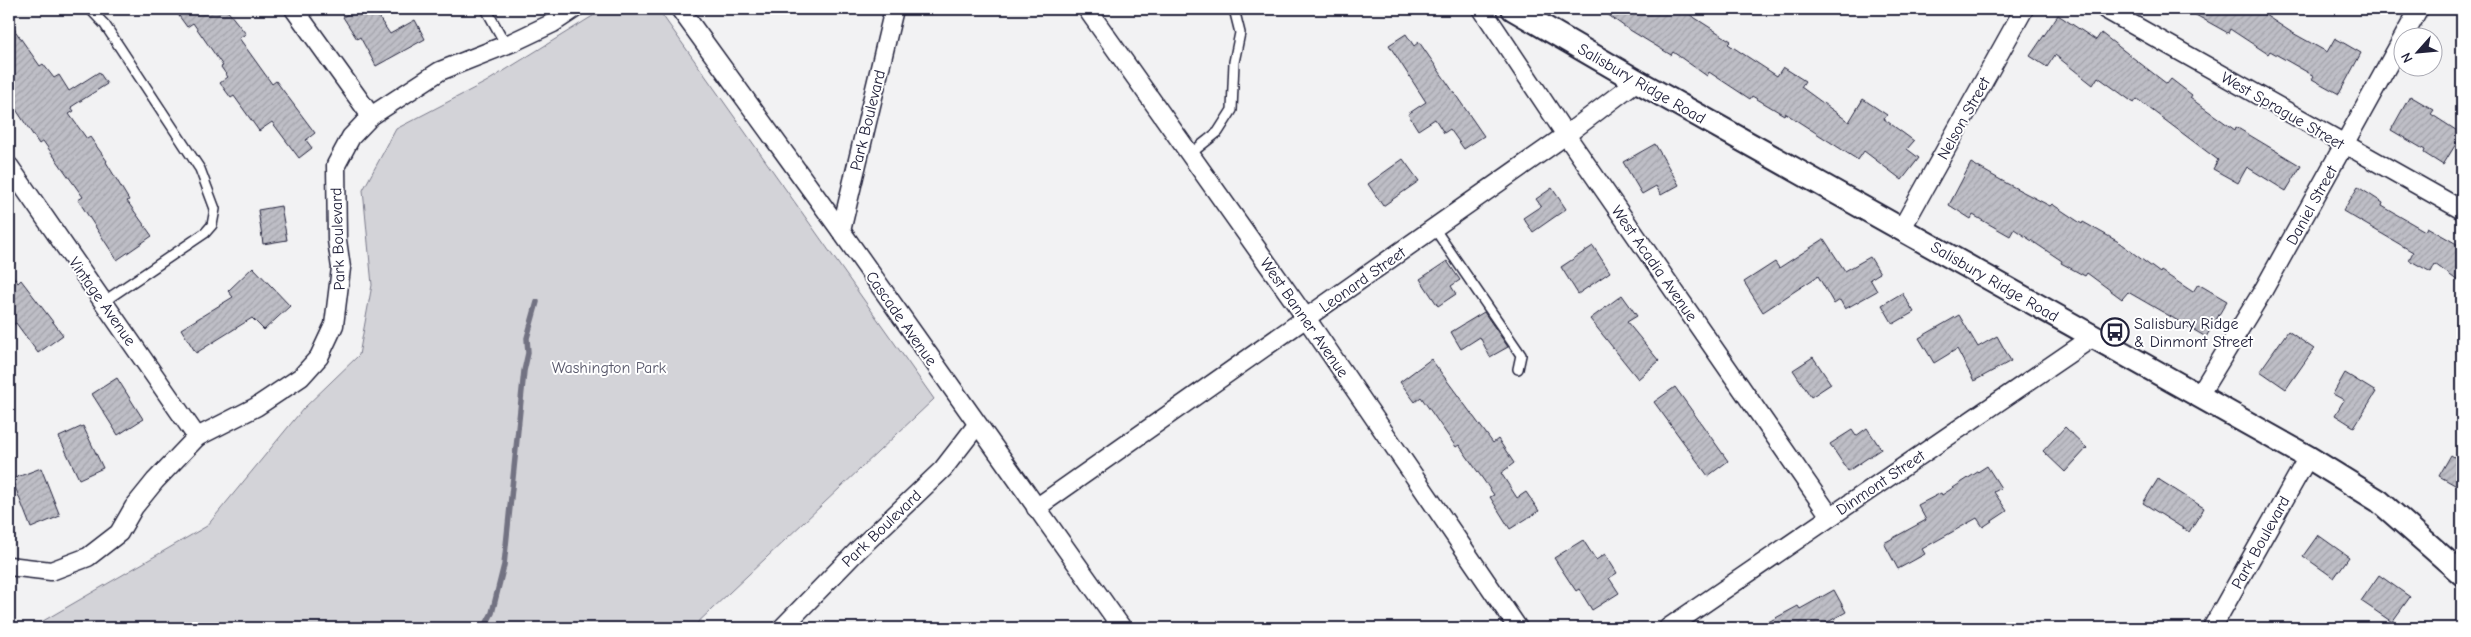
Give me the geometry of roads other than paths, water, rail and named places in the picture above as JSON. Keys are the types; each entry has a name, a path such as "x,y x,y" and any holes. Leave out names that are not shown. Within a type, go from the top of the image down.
{"street":[{"path":"294,9 371,116"},
{"name":"Park Boulevard","path":"9,566 51,571 88,557 119,533 134,508 155,481 197,437 256,407 301,378 319,357 334,325 339,299 341,268 337,240 336,165 351,137 371,116 440,71 553,23 574,9"},
{"name":"Cascade Avenue","path":"680,9 841,231 1122,628"},
{"name":"Park Boulevard","path":"841,231 894,9"},
{"name":"West Banner Avenue","path":"1087,9 1306,318 1518,628"},
{"name":"West Acadia Avenue","path":"1482,9 1566,135 1830,516"},
{"name":"Salisbury Ridge Road","path":"1513,9 1637,81 2308,457 2378,501 2462,574"},
{"name":"Nelson Street","path":"1902,228 2024,9"},
{"name":"West Sprague Street","path":"2105,9 2462,210"},
{"name":"Daniel Street","path":"2198,397 2264,289 2345,145 2418,9"},
{"name":"Leonard Street","path":"1036,508 1566,135 1637,81"},
{"name":"Vintage Avenue","path":"9,166 197,437"},
{"name":"Dinmont Street","path":"1668,628 2093,337"},
{"name":"Park Boulevard","path":"782,628 857,551 943,469 977,425"},
{"name":"Park Boulevard","path":"2212,628 2308,457"}],"lane":[{"path":"90,9 104,25 194,157 215,209 212,225 205,233 104,302"},
{"path":"486,9 506,44"},
{"path":"1190,154 1218,132 1232,110 1234,62 1240,33 1234,9"},
{"path":"1434,228 1521,355 1518,369"}],"waterway":[{"path":"484,628 492,613 504,565 524,371 528,353 527,338 537,302"}],"place":[{"name":"Salisbury Ridge & Dinmont Street","path":"2115,332"}],"park label":[{"name":"Washington Park","path":"609,367"}]}
